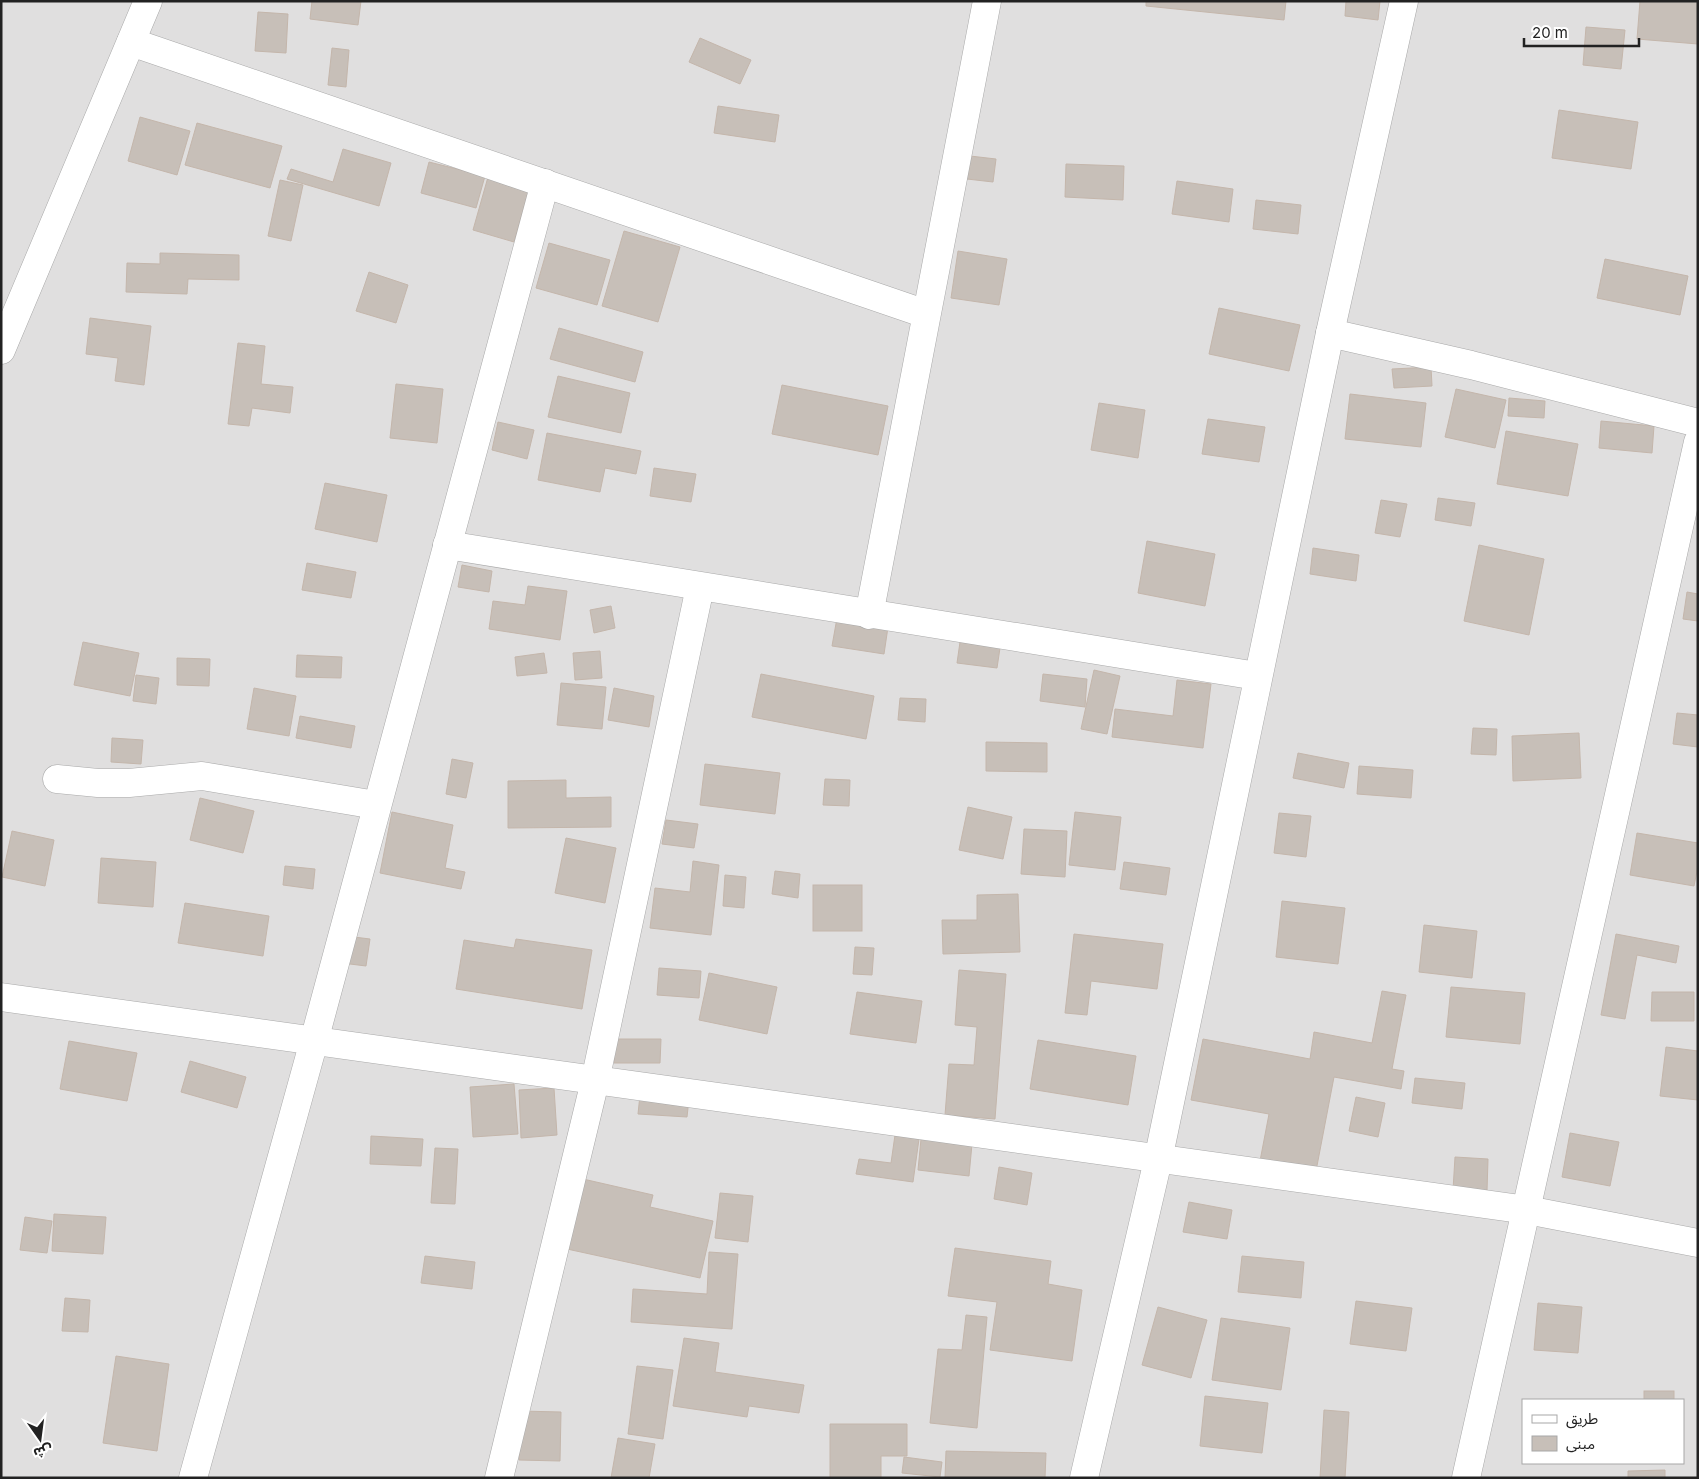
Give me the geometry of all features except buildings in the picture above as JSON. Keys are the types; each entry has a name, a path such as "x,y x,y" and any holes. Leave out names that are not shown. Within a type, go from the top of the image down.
{"street":[{"path":"1,350 148,1"},
{"path":"869,615 987,1"},
{"path":"1084,1478 1158,1160 1257,676 1330,333 1404,1"},
{"path":"131,42 926,314"},
{"path":"193,1478 314,1042 376,805 545,183"},
{"path":"1330,333 1471,365 1698,423"},
{"path":"1466,1478 1698,442"},
{"path":"447,545 869,615 1257,676"},
{"path":"499,1478 595,1080 700,587"},
{"path":"57,779 98,783 129,783 202,776 376,805"},
{"path":"1,997 1527,1210 1698,1243"}],"shaded area":[{"path":"1,1 1698,1 1698,1478 1,1478"}]}
